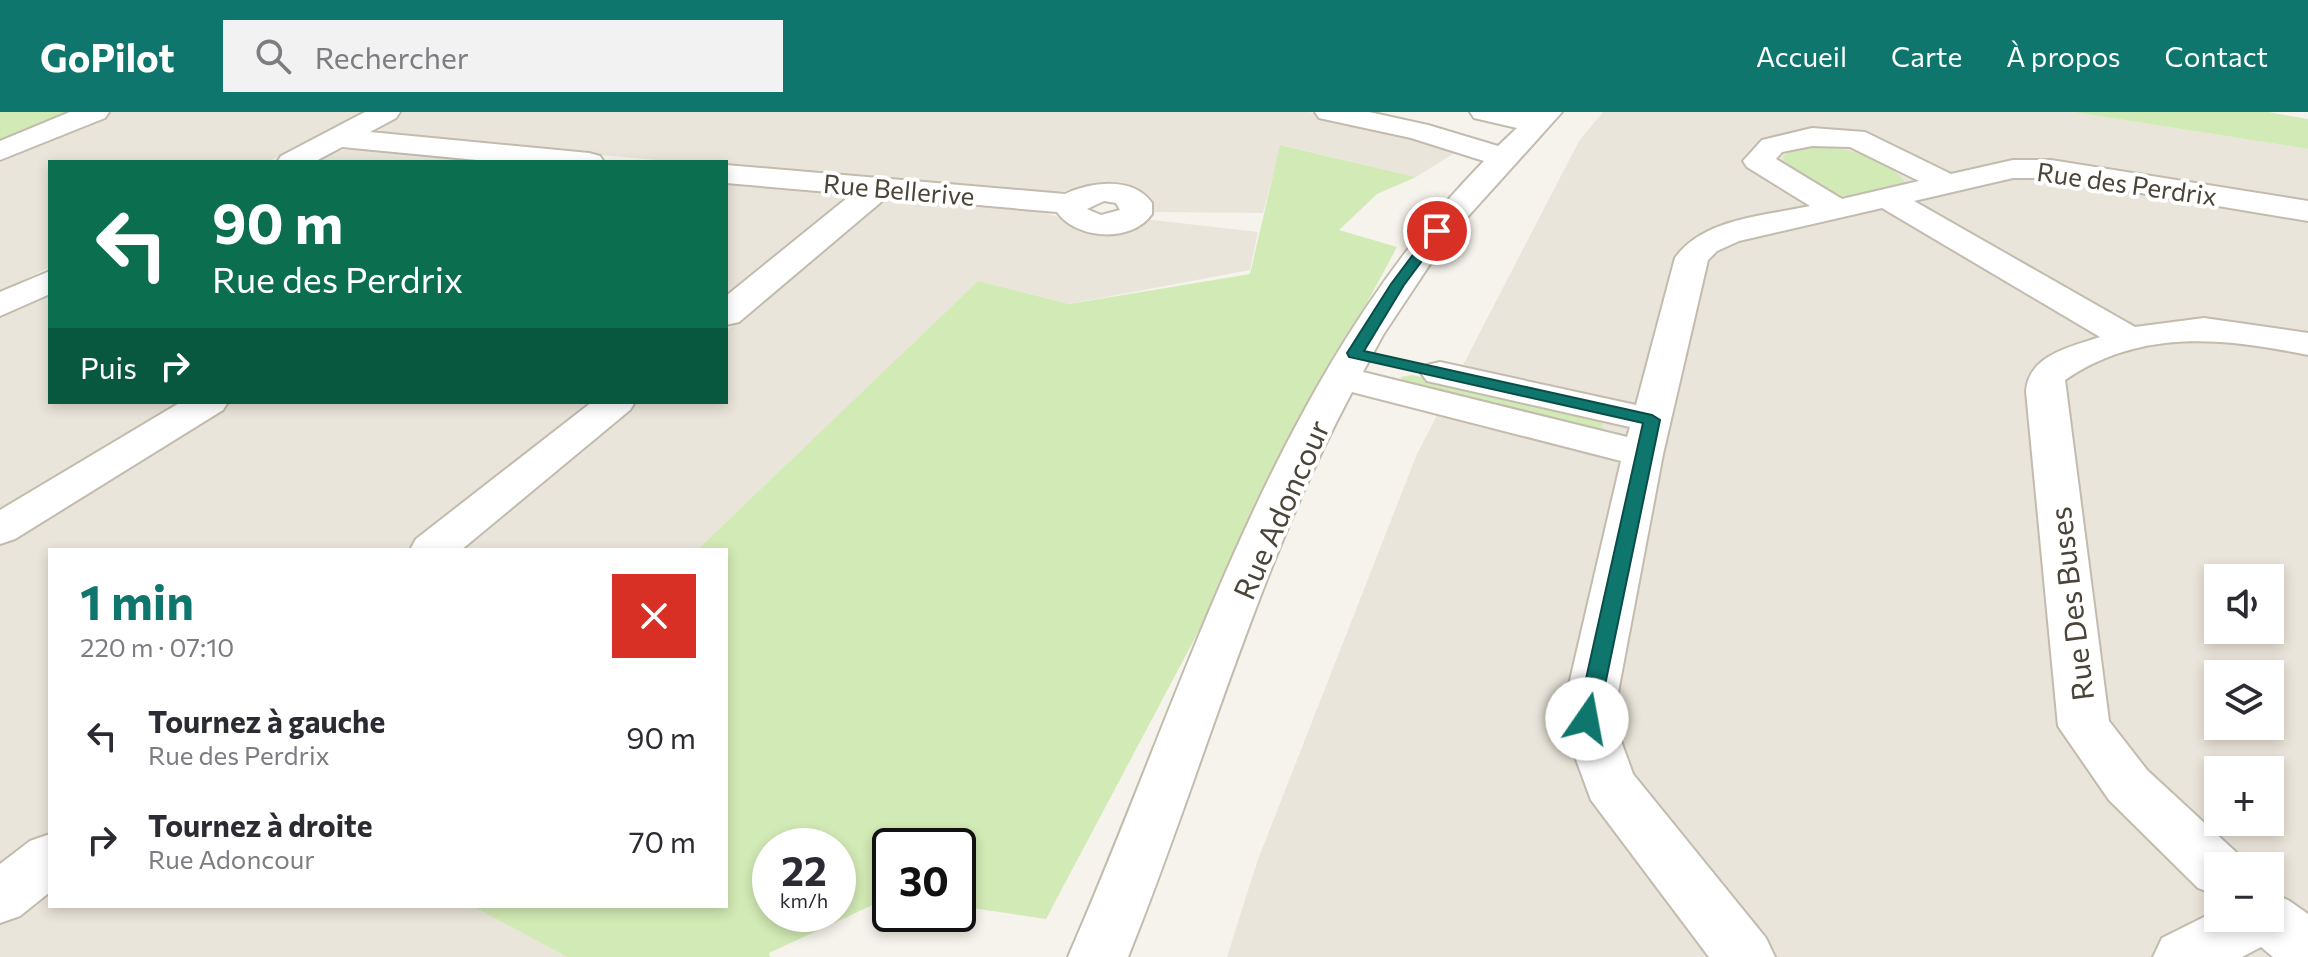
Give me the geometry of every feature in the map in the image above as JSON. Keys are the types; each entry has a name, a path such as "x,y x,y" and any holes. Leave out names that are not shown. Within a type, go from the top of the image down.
{"street":[{"path":"0,151 95,112"},
{"path":"296,160 386,112"},
{"path":"1329,112 1432,118 1505,158"},
{"path":"1484,112 1542,118"},
{"name":"Rue Adoncour","path":"1098,957 1274,517 1348,366 1418,255 1542,118"},
{"path":"1837,209 1758,161 1772,146 1812,137 1855,138 1946,183"},
{"path":"341,138 568,160"},
{"name":"Rue des Perdrix","path":"1745,957 1610,785 1587,719 1647,437 1692,258 1705,244 1728,234 2013,169 2037,168 2308,211"},
{"name":"Rue Bellerive","path":"728,174 1072,204"},
{"path":"728,312 880,187"},
{"path":"1887,198 2129,339"},
{"path":"0,305 48,282"},
{"name":"Rue Des Buses","path":"2204,858 2128,785 2084,726 2045,391 2046,376 2060,364 2129,339 2175,328 2200,326 2308,344"},
{"path":"1348,366 1647,437"},
{"path":"0,529 206,404"},
{"path":"434,548 614,404"},
{"path":"0,898 48,860"},
{"path":"2183,957 2235,932"},
{"path":"2284,932 2308,948"}],"shaded area":[{"path":"110,112 362,112 337,128 271,160 48,160 48,268 0,291 0,158"},
{"path":"402,112 1309,112 1414,136 1456,152 1416,177 1281,145 1263,213 1149,212 1090,187 1046,194 728,166 728,160 657,160 382,136 376,133"},
{"path":"1603,112 2073,112 2308,149 2308,957 1227,957 1257,862 1417,454 1579,141"},
{"path":"357,150 471,160 314,160 330,152"},
{"path":"728,183 832,192 844,198 844,203 728,295"},
{"path":"894,198 1034,210 1059,217 1080,228 1144,219 1258,232 1250,270 1069,304 978,281 699,548 460,548 637,404 728,404 728,329 879,205"},
{"path":"48,292 48,404 183,404 0,514 0,316"},
{"path":"229,404 590,404 409,548 48,548 48,834 0,871 0,545"},
{"path":"48,886 48,908 476,908 567,957 0,957 0,925"}],"green space":[{"path":"0,112 78,112 0,144"},
{"path":"2073,112 2268,112 2308,119 2308,149"},
{"path":"1280,145 1416,177 1377,194 1339,230 1397,247 1330,371 1257,521 1046,919 976,909 976,828 872,828 872,905 856,913 856,828 752,828 752,932 814,932 769,953 770,957 567,957 476,908 728,908 728,548 699,548 978,281 1069,304 1250,274"},
{"path":"1814,145 1838,148 1879,162 1900,176 1907,185 1864,198 1817,189 1796,176 1783,157 1789,151"},
{"path":"1412,375 1590,417 1602,422 1603,429 1598,431 1402,384 1401,377"}],"route":[{"path":"1437,231 1398,284 1355,353 1652,420 1587,719"}]}
